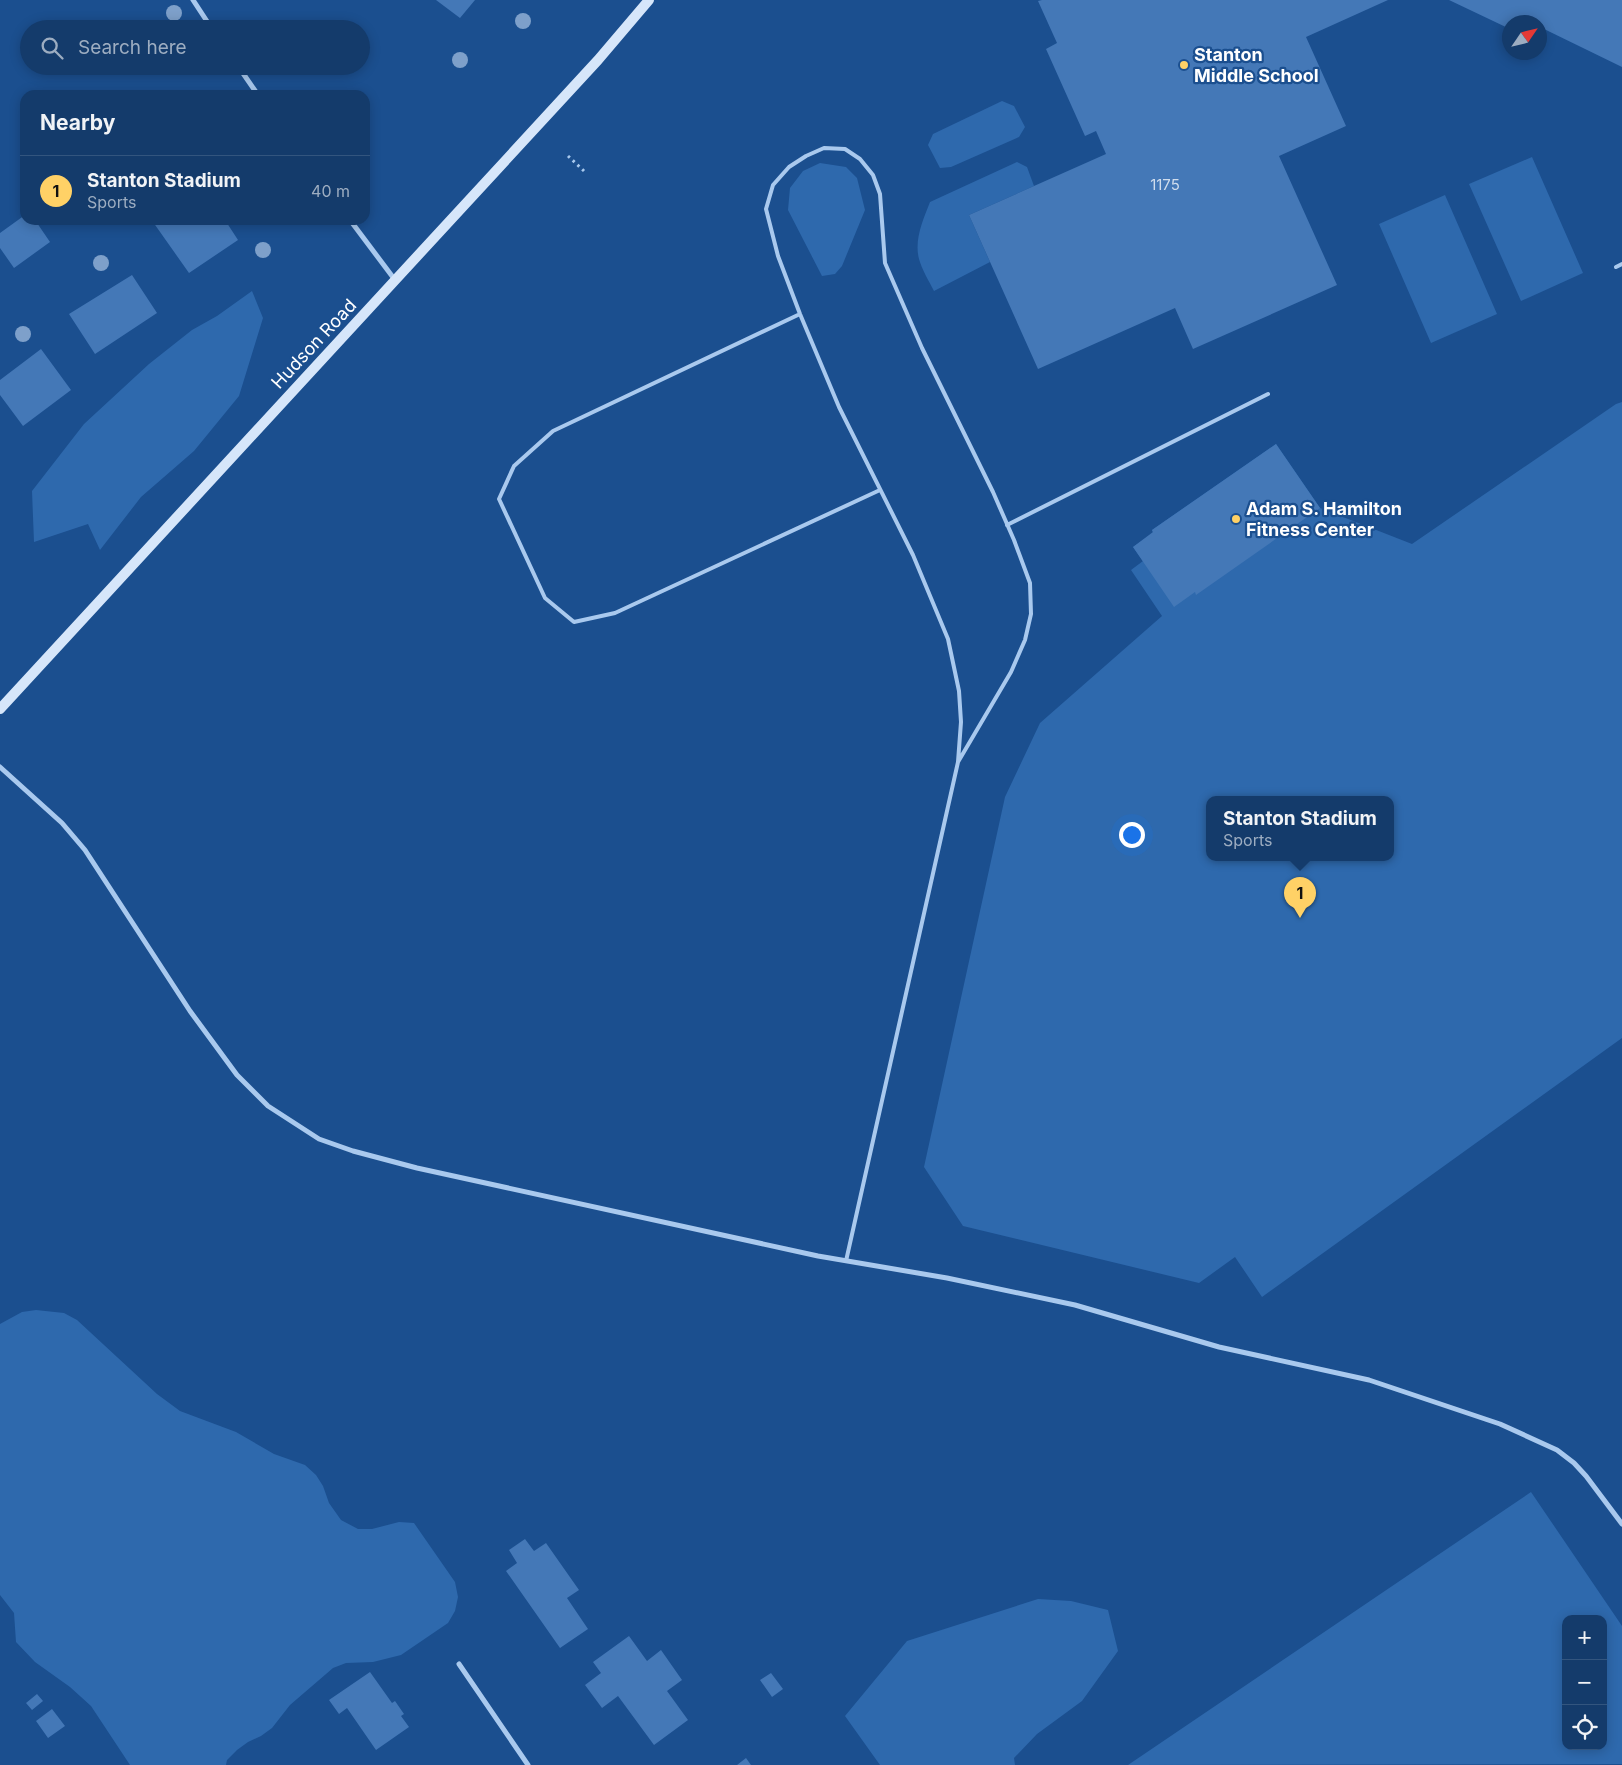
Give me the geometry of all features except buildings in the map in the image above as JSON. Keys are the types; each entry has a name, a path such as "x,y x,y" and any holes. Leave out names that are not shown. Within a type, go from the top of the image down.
{"street":[{"path":"193,0 206,20"},
{"name":"Hudson Road","path":"0,709 598,60 649,0"},
{"path":"244,75 255,90"},
{"path":"354,225 395,280"},
{"path":"0,767 62,823 85,850 190,1011 236,1075 268,1106 319,1139 352,1151 408,1165 846,1261 947,1278 1075,1305 1219,1347 1369,1380 1500,1424 1557,1450 1574,1463 1586,1476 1622,1524"},
{"path":"459,1664 528,1765"}],"lane":[{"path":"846,1261 860,1191 958,762 961,722 959,691 948,639 913,555 839,407 778,256 766,209 773,185 789,167 806,156 824,148 845,149 860,159 873,175 880,194 885,263 922,348 1008,525 1030,584 1031,614 1025,640 1011,672 958,762"},
{"path":"1616,267 1622,264"},
{"path":"800,314 552,431 514,466 499,499 546,598 574,622 615,613 880,490"},
{"path":"1008,525 1268,394"}],"path":[{"path":"568,156 584,171"}],"shaded area":[{"path":"1002,101 1014,106 1025,127 1019,137 951,167 940,168 928,145 933,134"},
{"path":"1532,157 1583,273 1521,301 1469,184"},
{"path":"1017,162 1027,167 1034,186 969,215 990,262 934,291 922,267 918,252 920,230 930,202"},
{"path":"820,163 846,167 857,178 865,210 842,266 835,274 822,276 788,210 790,188 803,171"},
{"path":"1445,195 1497,314 1431,343 1379,224"},
{"path":"252,291 263,318 239,396 194,451 141,497 100,550 88,524 34,542 32,491 84,424 149,364 192,330 217,316"},
{"path":"1622,402 1622,1038 1262,1297 1235,1257 1199,1283 963,1226 924,1167 1005,797 1040,723 1162,616 1131,570 1143,561 1133,547 1153,533 1152,530 1276,444 1320,508 1412,544 1616,404"},
{"path":"36,1310 64,1313 77,1320 157,1394 180,1411 236,1432 274,1454 305,1465 316,1475 323,1486 329,1503 341,1520 358,1529 372,1529 399,1522 414,1523 455,1582 458,1597 455,1611 448,1623 401,1655 373,1662 346,1663 333,1668 290,1705 272,1728 237,1750 227,1760 226,1765 130,1765 91,1706 70,1687 35,1662 16,1642 14,1613 0,1595 0,1324 22,1312"},
{"path":"1531,1492 1622,1626 1622,1764 1128,1765"},
{"path":"1038,1599 1071,1601 1108,1610 1118,1651 1082,1701 1037,1734 1014,1758 1015,1765 880,1765 845,1716 907,1641"}],"place":[{"name":"Stanton Middle School","path":"1184,65"},
{"name":"Adam S. Hamilton Fitness Center","path":"1236,519"},
{"name":"Stanton Stadium","path":"1300,918"}]}
